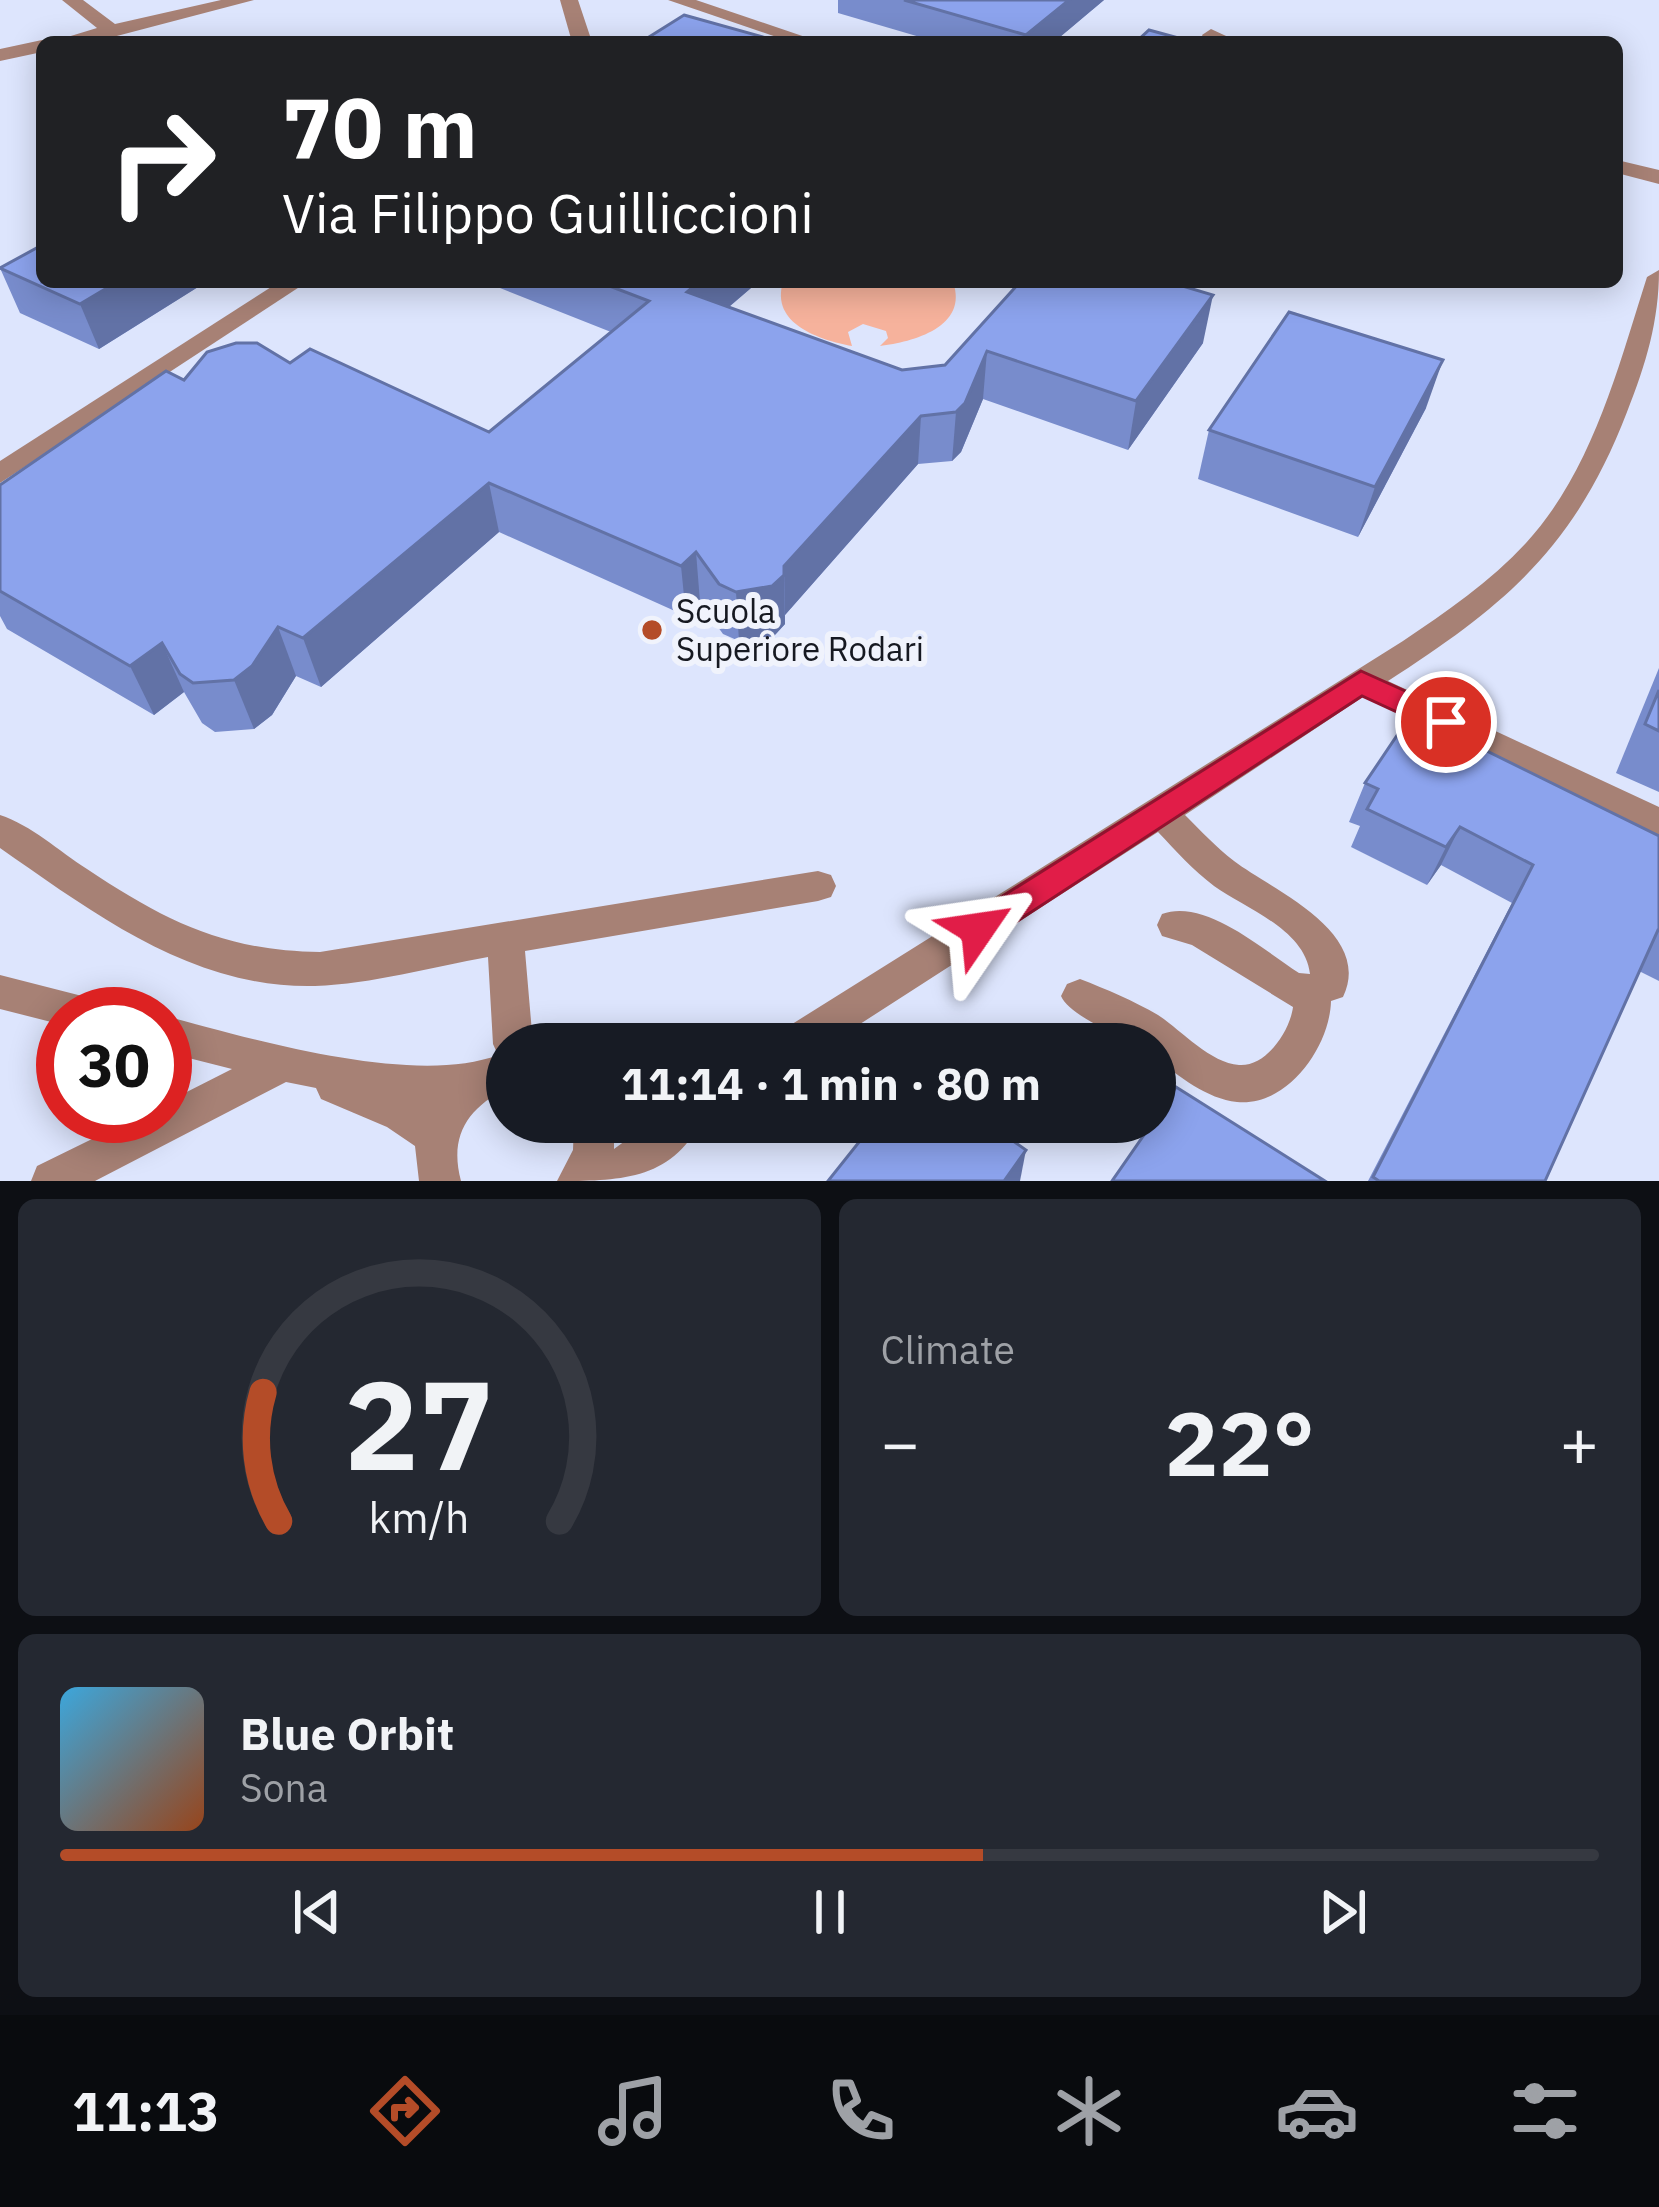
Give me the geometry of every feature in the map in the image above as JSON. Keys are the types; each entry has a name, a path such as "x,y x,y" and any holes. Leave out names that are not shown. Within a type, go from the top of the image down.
{"street":[{"path":"71,0 112,31"},
{"path":"89,36 245,0"},
{"path":"569,0 580,36"},
{"path":"677,0 791,36"},
{"path":"0,55 36,47"},
{"path":"1623,168 1659,177"},
{"path":"829,1023 1162,814 1488,593 1558,523 1612,424 1659,277"},
{"path":"0,474 286,288"},
{"path":"1361,682 1659,823"},
{"path":"1162,814 1228,877 1291,914 1317,939 1330,965 1330,985 1293,990 1202,932 1175,925"},
{"path":"0,829 169,940 247,965 320,969 818,886"},
{"path":"505,938 511,1023"},
{"path":"1080,996 1146,1029 1205,1074 1233,1084 1262,1082 1285,1063 1308,1031 1311,991"},
{"path":"0,992 36,1001"},
{"path":"192,1041 281,1064 426,1085 486,1077"},
{"path":"52,1181 281,1064 400,1113 436,1137"},
{"path":"440,1181 434,1167 436,1137 447,1111 486,1079"},
{"path":"578,1181 593,1143"},
{"path":"596,1181 658,1143"}],"shaded area":[{"path":"782,288 954,288 956,298 946,321 922,336 880,346 888,338 886,331 863,324 848,332 852,346 801,328 784,309"}],"building":[{"path":"904,0 1069,0 1026,35"},
{"path":"684,15 759,36 651,36"},
{"path":"36,248 36,284 0,268"},
{"path":"44,288 107,288 80,304"},
{"path":"615,288 692,288 687,292 902,370 945,365 1015,288 1189,288 1213,295 1136,401 987,351 965,403 956,412 921,416 784,566 784,575 772,586 736,592 719,584 696,552 681,566 489,483 303,638 278,627 252,666 234,680 193,683 180,674 162,643 130,666 0,591 0,485 166,371 184,380 207,352 236,343 257,343 290,363 310,349 489,432 649,301"},
{"path":"1289,312 1443,360 1375,487 1209,430"},
{"path":"1659,690 1659,731 1645,724"},
{"path":"1426,721 1659,836 1659,930 1545,1181 1379,1181 1373,1177 1533,865 1460,827 1446,847 1367,809 1378,789 1365,783 1400,731 1412,737"},
{"path":"1176,1087 1325,1181 1112,1181 1138,1143 1176,1143"},
{"path":"858,1143 1016,1143 1026,1150 1004,1181 828,1181"}],"place":[{"name":"Scuola Superiore Rodari","path":"652,630"}],"route":[{"path":"978,929 1361,682 1446,722"}]}
